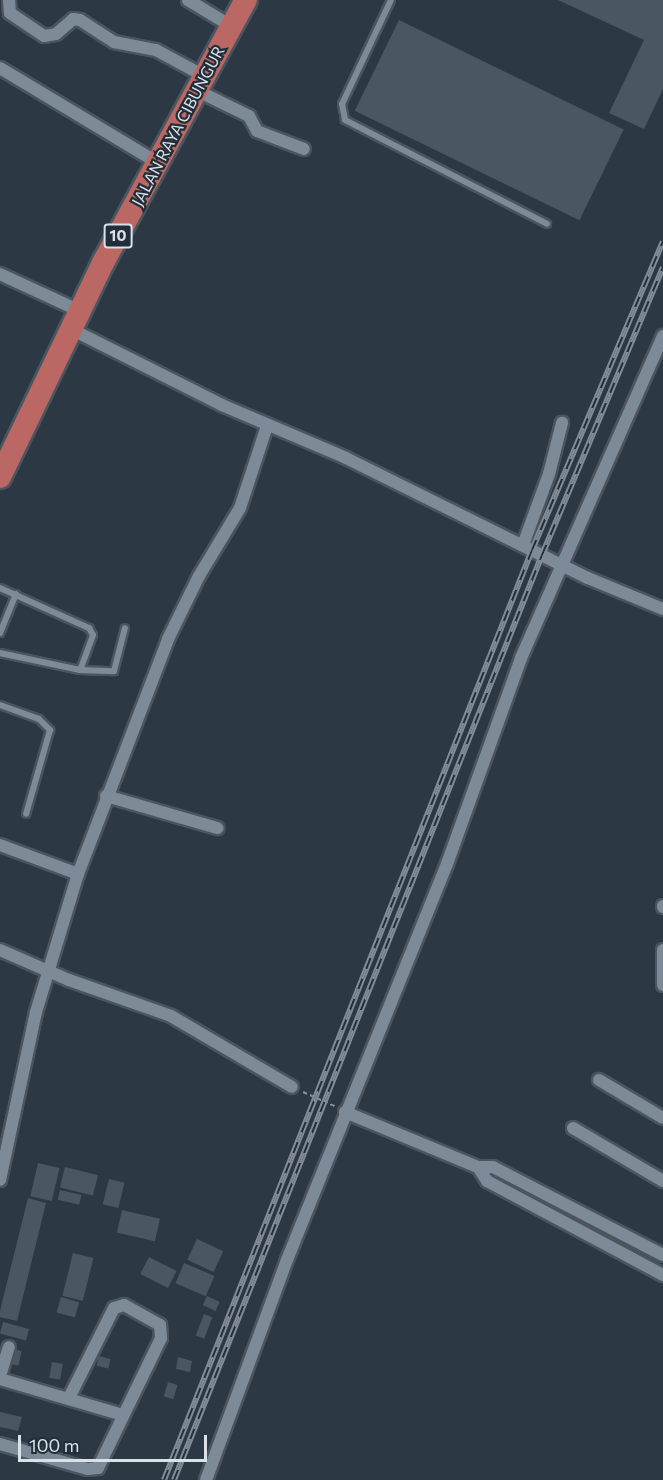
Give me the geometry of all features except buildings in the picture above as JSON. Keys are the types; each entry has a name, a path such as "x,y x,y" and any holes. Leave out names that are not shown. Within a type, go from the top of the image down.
{"highway":[{"name":"JALAN RAYA CIBUNGUR","path":"1,469 158,163 246,0"}],"street":[{"path":"9,0 10,13 44,36 56,34 73,19 80,20 114,42 156,50 249,116 257,131 303,149"},
{"path":"188,0 231,26"},
{"path":"0,68 158,163"},
{"path":"0,274 76,320 267,426 346,458 561,565 663,609"},
{"path":"206,1480 345,1112 382,1028 513,679 663,336"},
{"path":"523,545 549,474 561,423"},
{"path":"0,1180 48,971 78,874 106,796 177,620 240,508 267,426"},
{"path":"106,796 217,828"},
{"path":"0,844 78,874"},
{"path":"0,950 48,971 171,1016 292,1087"},
{"path":"663,950 663,985"},
{"path":"599,1080 663,1118"},
{"path":"345,1112 478,1167 493,1167 663,1255"},
{"path":"573,1128 663,1181"},
{"path":"478,1167 487,1181 663,1275"},
{"path":"0,1444 87,1469 98,1468 162,1332 154,1321 124,1305 114,1308 69,1398"},
{"path":"9,1347 0,1378 123,1415"}],"lane":[{"path":"391,0 342,104 345,120 547,224"},
{"path":"0,588 89,628 92,643 80,670"},
{"path":"0,633 16,594"},
{"path":"0,653 80,670 114,671 125,628"},
{"path":"0,705 39,719 50,730 26,814"}],"path":[{"path":"292,1087 345,1112"}],"railway":[{"path":"164,1480 532,550 663,242"},
{"path":"174,1480 542,555 663,267"}]}
